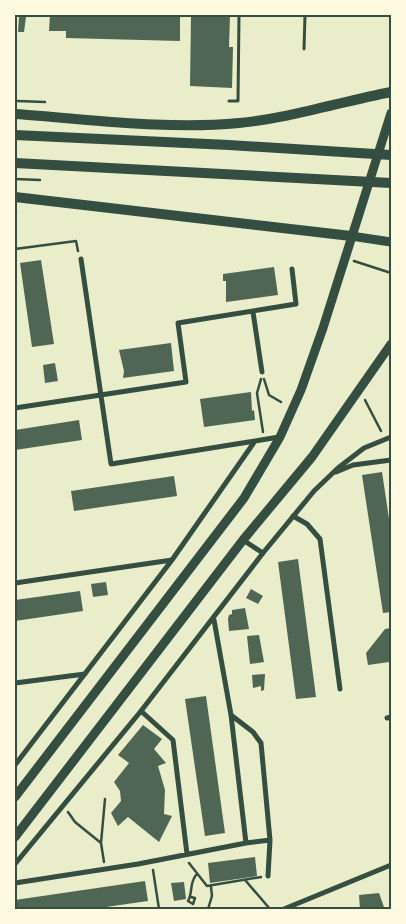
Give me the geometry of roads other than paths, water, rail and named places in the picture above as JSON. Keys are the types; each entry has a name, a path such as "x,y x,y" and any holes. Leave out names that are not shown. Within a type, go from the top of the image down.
{"main road":[{"path":"15,114 168,125 208,124 258,120 391,92"},
{"path":"15,797 244,498 280,437 301,390 391,113"},
{"path":"15,135 391,155"},
{"path":"15,164 391,183"},
{"path":"15,197 352,233 391,242"},
{"path":"15,837 243,540 312,457 391,344"}],"street":[{"path":"81,259 111,464 280,437"},
{"path":"15,408 186,382 178,323 296,304 292,269"},
{"path":"253,312 262,372"},
{"path":"15,864 142,711 293,516 333,473 364,448 391,437"},
{"path":"15,765 172,560 255,441"},
{"path":"333,473 353,465 391,460"},
{"path":"293,516 307,524 320,539 340,689"},
{"path":"243,540 263,553"},
{"path":"15,582 172,560"},
{"path":"214,620 231,715 246,844"},
{"path":"15,683 85,674"},
{"path":"142,711 173,740 187,854"},
{"path":"231,715 253,732 261,743 270,840 268,876"},
{"path":"15,884 270,840"},
{"path":"286,909 391,865"}],"lane":[{"path":"229,101 238,101 239,15"},
{"path":"304,49 305,15"}]}
